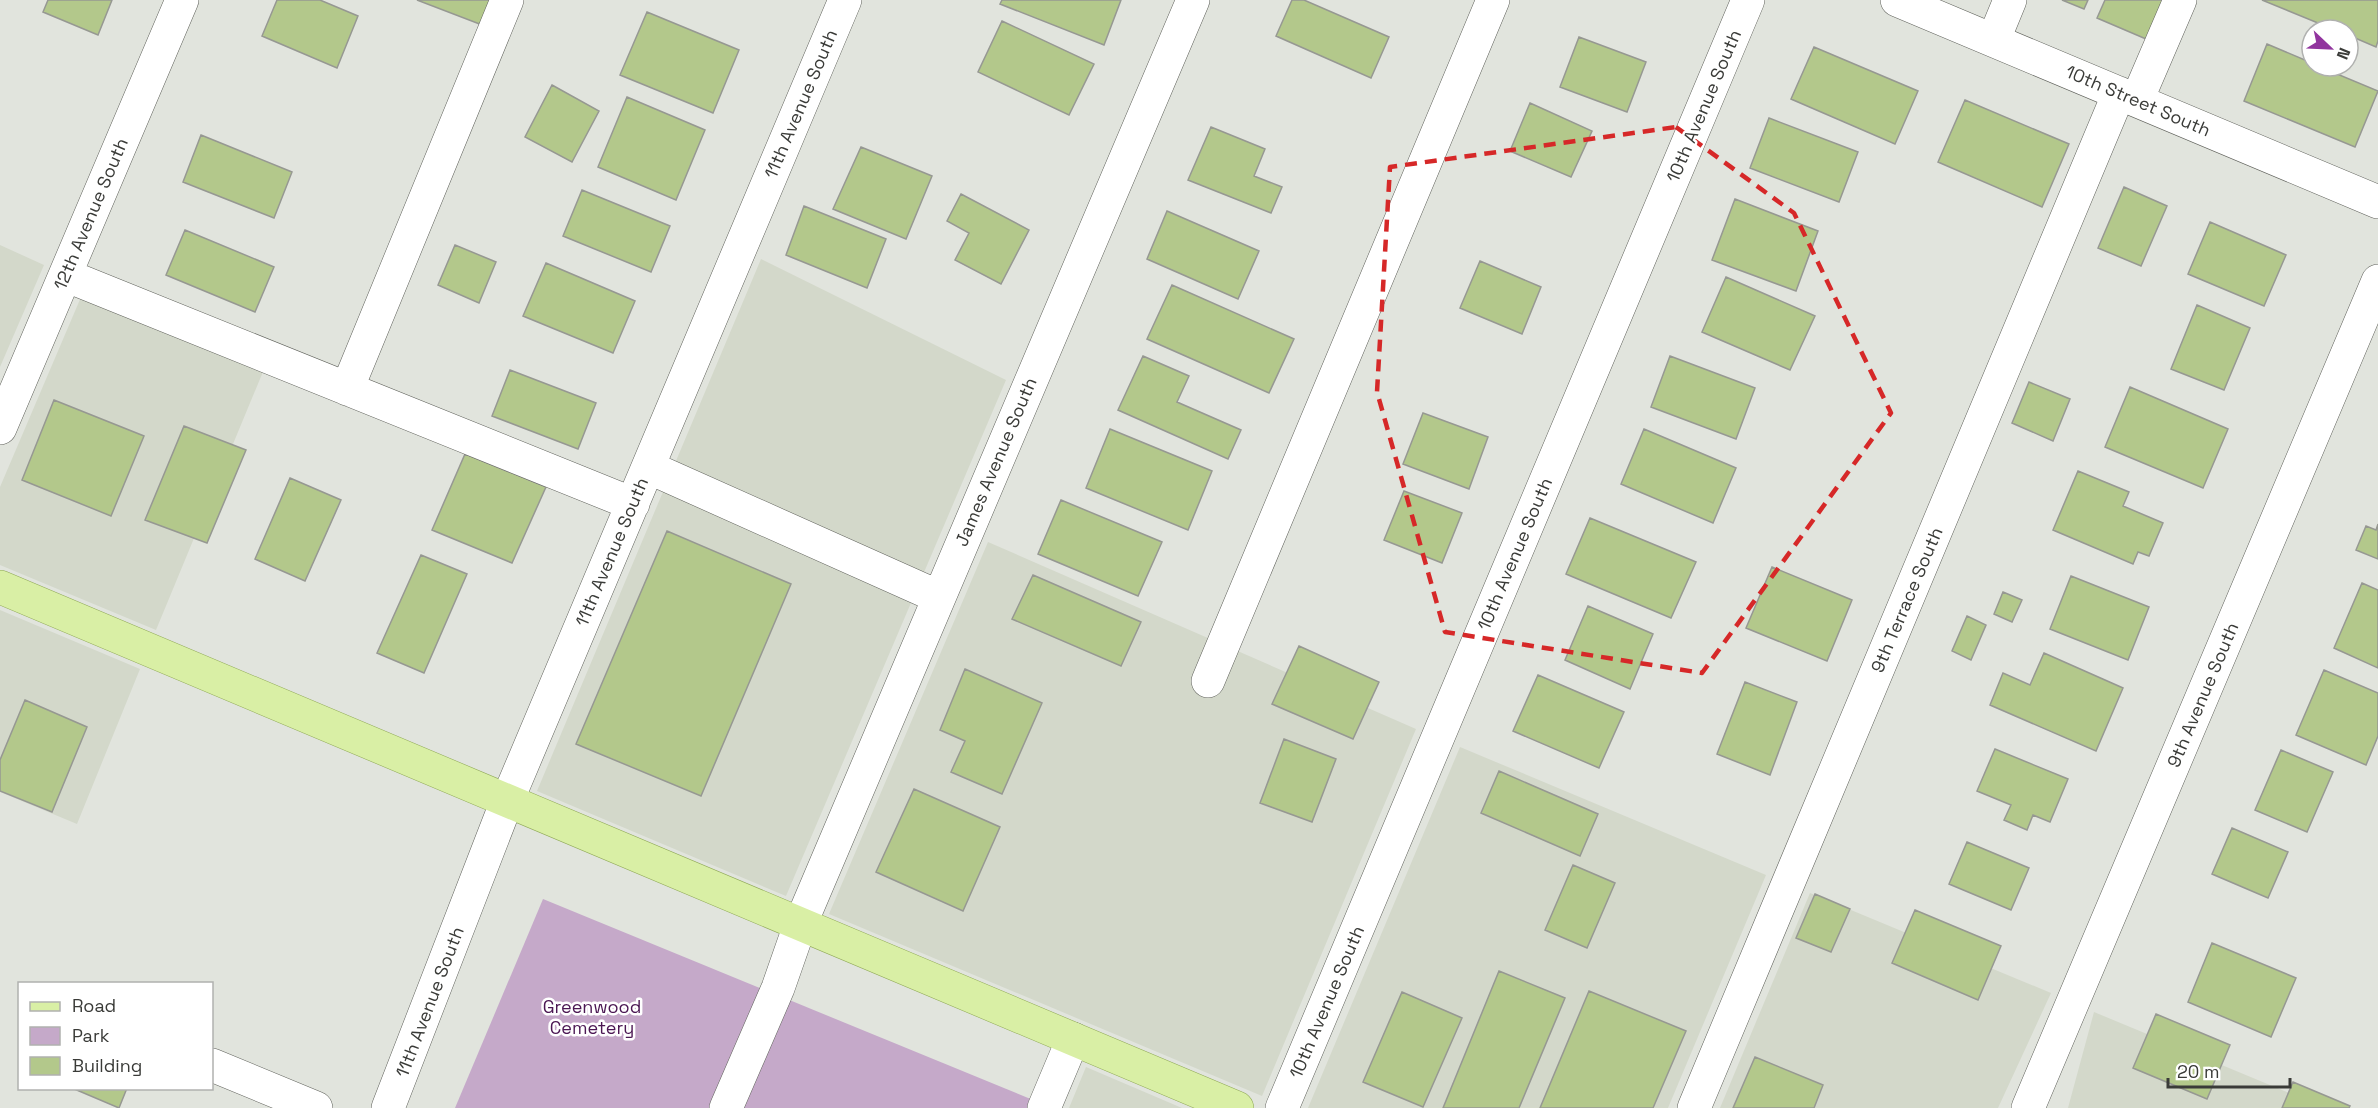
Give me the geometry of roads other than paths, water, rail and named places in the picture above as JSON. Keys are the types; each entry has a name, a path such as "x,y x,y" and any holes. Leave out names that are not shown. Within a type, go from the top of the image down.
{"main road":[{"path":"0,587 1237,1108"}],"street":[{"name":"12th Avenue South","path":"0,428 182,0"},
{"path":"347,388 507,0"},
{"name":"11th Avenue South","path":"388,1108 507,801 845,0"},
{"name":"James Avenue South","path":"726,1108 777,988 800,924 1193,0"},
{"path":"1208,681 1493,0"},
{"name":"10th Avenue South","path":"1282,1108 1748,0"},
{"name":"10th Street South","path":"1898,0 2378,202"},
{"path":"1994,39 2010,0"},
{"name":"9th Terrace South","path":"1694,1108 2128,97 2180,0"},
{"path":"65,275 633,504"},
{"name":"9th Avenue South","path":"2028,1108 2378,281"},
{"path":"648,466 939,597"},
{"path":"1044,1108 1072,1039"},
{"path":"213,1065 316,1108"}],"park label":[{"name":"Greenwood Cemetery","path":"592,1017"}]}
